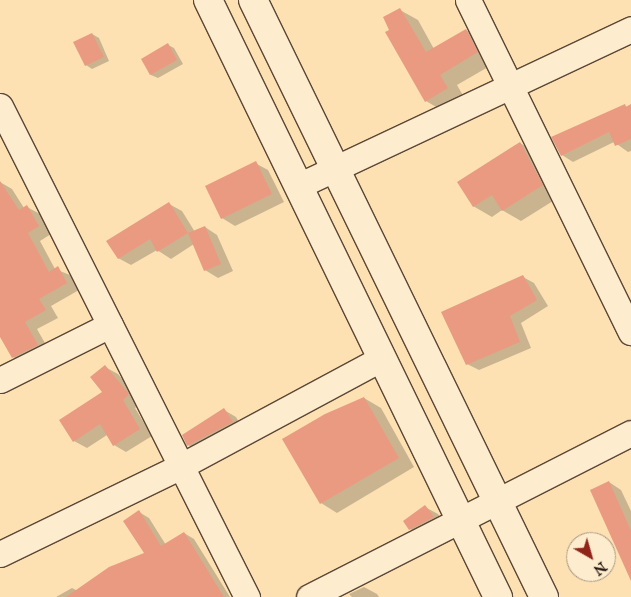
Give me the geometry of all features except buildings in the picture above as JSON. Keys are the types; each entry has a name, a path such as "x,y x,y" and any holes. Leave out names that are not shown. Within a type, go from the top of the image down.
{"street":[{"path":"208,0 498,597"},
{"path":"253,0 544,597"},
{"path":"468,0 631,332"},
{"path":"298,186 631,29"},
{"path":"0,106 247,597"},
{"path":"0,380 110,325"},
{"path":"0,554 181,466 382,358"},
{"path":"309,597 460,518 631,433"}]}
